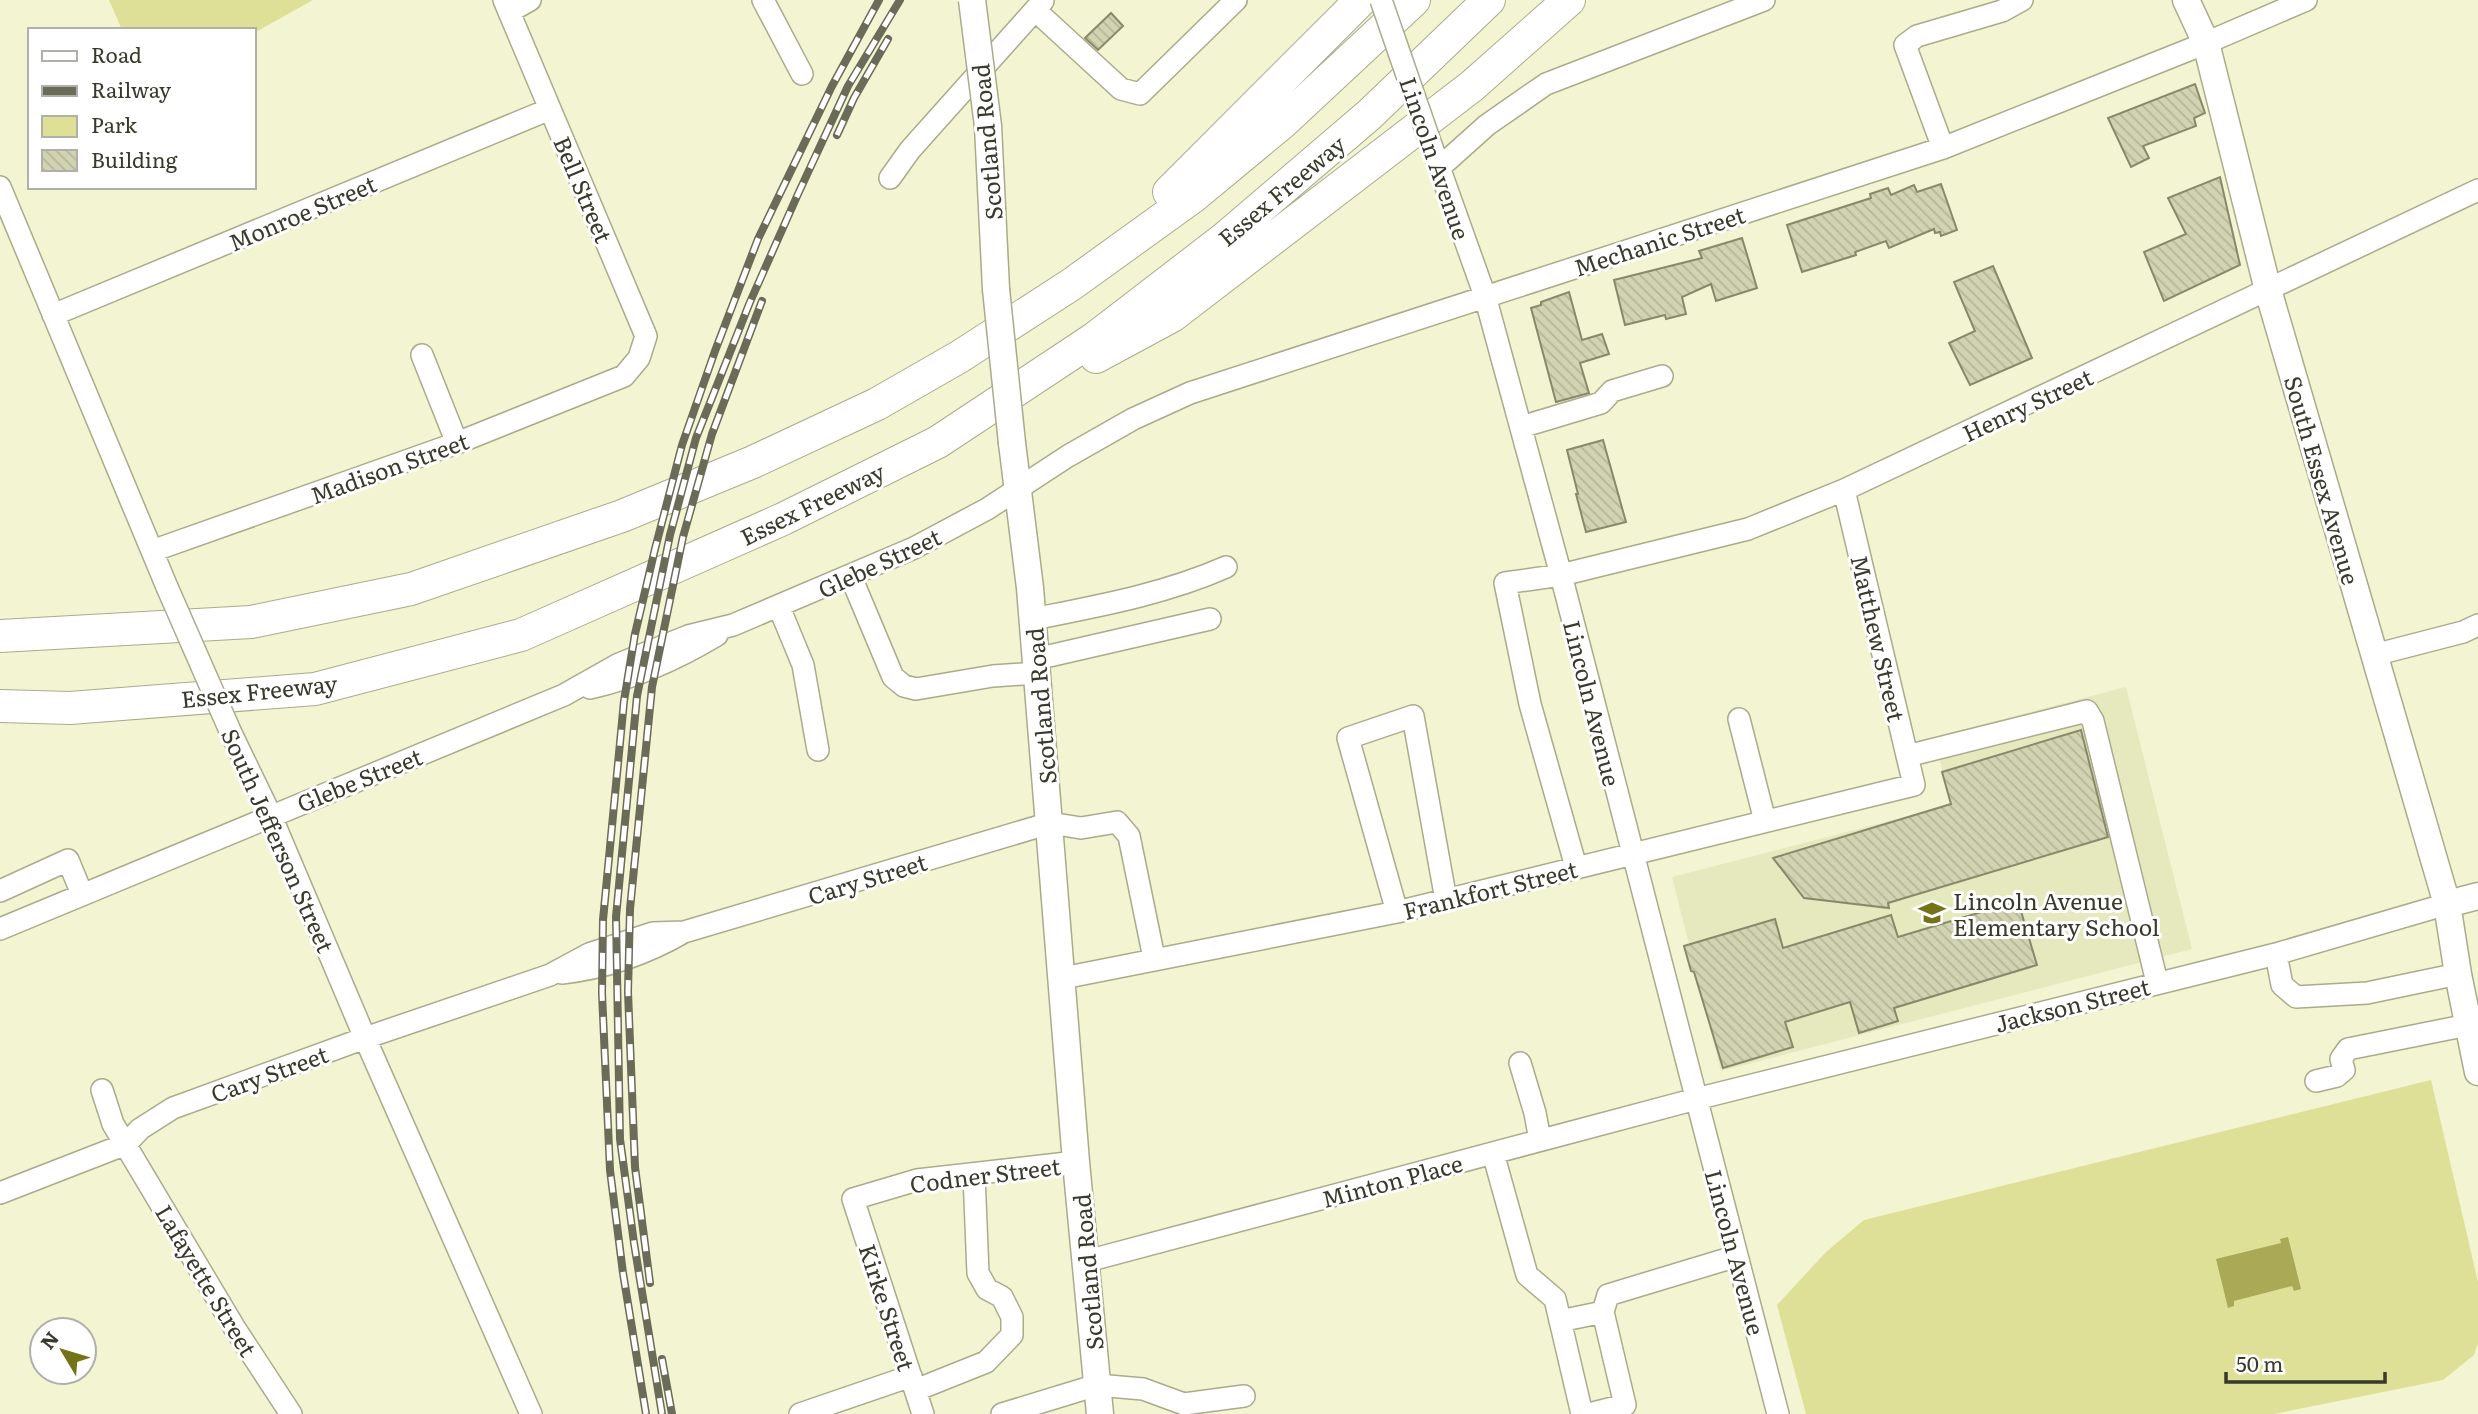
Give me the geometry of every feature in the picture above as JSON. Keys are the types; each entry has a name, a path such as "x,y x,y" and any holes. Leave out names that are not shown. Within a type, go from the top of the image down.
{"highway":[{"path":"1072,284 1194,168 1361,0"},
{"path":"0,636 251,622 411,589 622,516 753,463 877,404 959,357 1072,284 1194,196 1272,131 1414,0"},
{"name":"Essex Freeway","path":"0,706 70,708 315,689 521,635 783,519 938,442 1095,338 1225,238 1369,115 1489,0"},
{"path":"938,442 1172,316 1472,86 1569,0"}],"main road":[{"name":"Scotland Road","path":"972,0 988,126 996,289 1033,620 1076,1162 1100,1414"},
{"name":"South Essex Avenue","path":"2186,0 2206,43 2268,290 2447,904 2478,1072"},
{"path":"2447,904 2478,896"},
{"path":"2457,967 2478,943"}],"street":[{"path":"507,6 530,0"},
{"path":"763,0 802,74"},
{"path":"890,178 911,150 1040,5 1121,89 1140,94 1236,0"},
{"name":"Lincoln Avenue","path":"1381,0 1485,296 1561,575 1778,1414"},
{"path":"1439,169 1487,125 1546,84 1764,0"},
{"path":"1943,148 1905,45 1917,36 2002,11 2022,0"},
{"name":"Mechanic Street","path":"1019,488 1133,419 1190,393 1943,148 2306,0"},
{"name":"Bell Street","path":"507,6 646,336 639,358 624,376"},
{"name":"Monroe Street","path":"53,315 550,108"},
{"name":"South Jefferson Street","path":"0,187 167,587 271,816 365,1038 531,1414"},
{"name":"Henry Street","path":"1576,867 1530,704 1505,583 1561,575 1748,529 1844,490 2478,190"},
{"path":"422,355 457,443"},
{"name":"Madison Street","path":"152,551 457,443 624,376"},
{"path":"1521,427 1601,403 1612,391 1662,376"},
{"name":"Glebe Street","path":"0,929 564,695 619,664 688,635 733,625 850,577 914,548 987,509 1019,488"},
{"name":"Matthew Street","path":"1844,490 1914,785"},
{"path":"1033,620 1102,605 1197,579 1226,567"},
{"path":"850,577 893,677 904,686 916,690 1037,666 1210,619"},
{"path":"779,607 803,665 818,750"},
{"path":"2374,655 2463,632 2478,625"},
{"path":"1907,756 2087,711 2093,721 2157,982"},
{"path":"1396,912 1348,738 1413,716 1446,900"},
{"path":"1739,719 1765,821"},
{"name":"Frankfort Street","path":"1063,978 1396,912 1914,785"},
{"path":"1050,823 1082,828 1117,822 1129,836 1154,958"},
{"name":"Cary Street","path":"0,1193 126,1144 140,1129 173,1108 365,1038 550,975 592,970 652,950 684,933 1050,823"},
{"path":"0,891 68,860 82,894"},
{"name":"Jackson Street","path":"1696,1098 2276,954 2447,904"},
{"path":"2276,954 2282,985 2296,998 2367,993 2457,967"},
{"path":"2316,1081 2337,1076 2344,1070 2341,1059 2348,1049 2468,1025"},
{"path":"1520,1063 1540,1140"},
{"name":"Lafayette Street","path":"102,1090 113,1124 234,1327 291,1414"},
{"name":"Minton Place","path":"1087,1261 1696,1098"},
{"path":"1493,1153 1527,1275 1555,1299 1582,1414"},
{"name":"Codner Street","path":"853,1199 917,1180 1076,1162"},
{"path":"800,1414 986,1362 1012,1335 1012,1317 1002,1297 987,1289 978,1273 974,1175"},
{"name":"Kirke Street","path":"853,1199 923,1414"},
{"path":"1590,1414 1625,1405 1603,1312 1608,1295 1737,1256"},
{"path":"1560,1321 1603,1312"},
{"path":"1002,1414 1097,1385 1143,1389 1184,1404 1244,1396"}],"shaded area":[{"name":"Lincoln Avenue Elementary School","path":"2126,687 2192,949 1721,1071 1672,877 1951,805 1934,737"},
{"path":"2288,1237 2301,1289 2294,1291 2292,1286 2234,1301 2234,1306 2228,1308 2216,1259 2281,1243 2280,1239"}],"green space":[{"path":"109,0 313,0 256,32 256,28 121,28"},
{"path":"2431,1080 2478,1282 2478,1343 2474,1355 2443,1380 2274,1414 1806,1414 1777,1305 1826,1252 1864,1220"}],"building":[{"path":"1111,13 1123,26 1098,50 1085,38"},
{"path":"2195,84 2205,113 2194,118 2196,126 2143,146 2149,158 2131,167 2108,118"},
{"path":"2220,177 2240,265 2164,301 2144,252 2186,234 2168,198"},
{"path":"1941,184 1957,230 1941,236 1940,232 1935,233 1934,229 1889,248 1886,241 1855,252 1856,255 1802,272 1787,225 1871,198 1870,194 1888,188 1891,195 1914,185 1917,192"},
{"path":"1742,238 1757,288 1716,301 1711,284 1682,297 1686,314 1666,319 1665,315 1625,325 1614,280 1702,258 1699,251"},
{"path":"1993,266 2032,358 1970,385 1949,343 1975,331 1954,282"},
{"path":"1569,292 1582,340 1602,334 1609,354 1580,363 1589,393 1556,402 1531,308"},
{"path":"1603,440 1626,522 1586,532 1567,450"},
{"path":"2081,730 2108,837 1888,903 1889,908 1804,898 1773,858 1951,804 1942,772"},
{"path":"2018,901 2037,965 1894,1008 1898,1021 1859,1033 1850,1002 1785,1022 1793,1047 1723,1068 1684,946 1775,919 1783,948 1891,915 1898,937"}],"railway":[{"path":"646,1414 623,1273 610,1170 602,993 603,920 624,701 635,634 682,445 758,239 832,86 879,0"},
{"path":"662,1414 620,1139 616,917 637,696 670,535 696,438 750,302 848,86 900,0"},
{"path":"837,135 854,98 888,39"},
{"path":"650,1283 635,1167 628,992 630,909 652,687 683,537 712,434 762,301"},
{"path":"662,1359 672,1414"}],"place":[{"name":"Lincoln Avenue Elementary School","path":"1932,913"}]}
